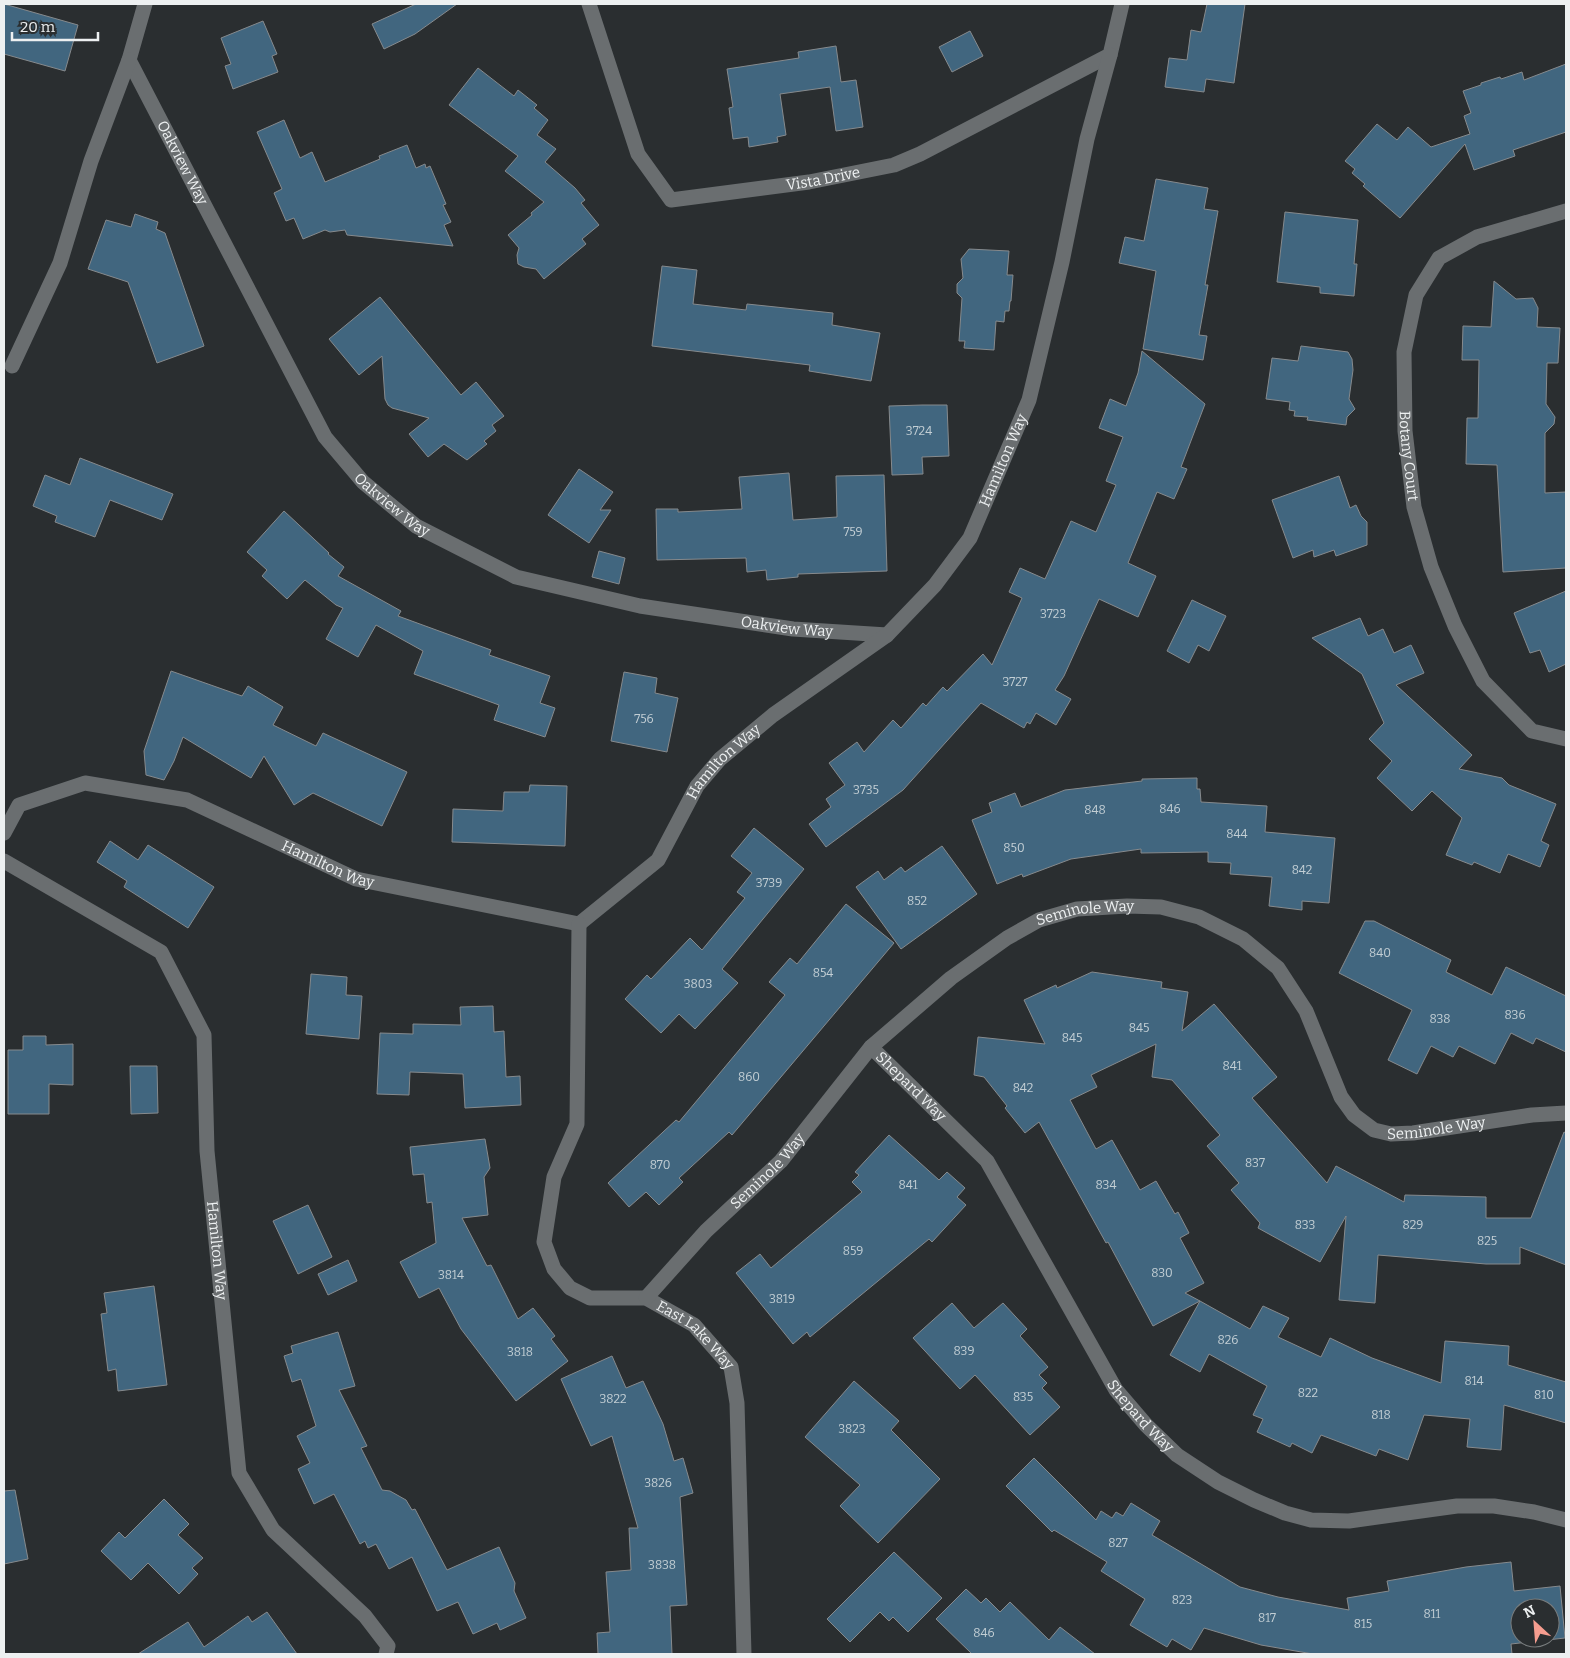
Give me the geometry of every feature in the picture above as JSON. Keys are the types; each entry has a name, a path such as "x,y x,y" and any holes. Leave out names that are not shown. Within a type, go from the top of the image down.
{"street":[{"path":"12,366 60,263 91,162 129,60 145,4"},
{"name":"Vista Drive","path":"589,4 638,154 671,200 809,182 894,165 920,154 1110,55"},
{"path":"1110,55 1122,4"},
{"name":"Hamilton Way","path":"4,833 19,805 85,783 187,800 356,880 579,924 658,860 697,786 720,760 773,715 886,635 935,585 970,538 1029,400 1062,262 1087,139 1110,55"},
{"name":"Oakview Way","path":"129,60 325,437 363,482 416,526 516,577 640,606 793,629 886,635"},
{"name":"Botany Court","path":"1566,211 1477,237 1440,258 1416,295 1404,352 1405,431 1414,506 1431,567 1454,626 1483,681 1532,731 1566,738"},
{"name":"Hamilton Way","path":"4,861 161,952 204,1035 207,1151 240,1473 273,1530 365,1616 388,1646 386,1654"},
{"name":"Seminole Way","path":"646,1298 706,1231 782,1161 871,1047 951,978 1007,938 1039,920 1077,910 1127,906 1161,907 1199,917 1243,940 1278,968 1306,1011 1341,1097 1354,1115 1374,1130 1391,1134 1413,1133 1532,1115 1566,1113"},
{"name":"East Lake Way","path":"579,924 577,1124 554,1177 544,1242 554,1269 570,1288 590,1298 646,1298 694,1325 731,1367 737,1403 744,1654"},
{"name":"Shepard Way","path":"871,1047 987,1161 1116,1390 1146,1425 1176,1455 1218,1482 1254,1500 1285,1513 1311,1520 1349,1521 1457,1506 1494,1506 1534,1512 1566,1520"}],"building":[{"path":"4,4 78,25 65,71 4,54"},
{"path":"416,4 457,4 415,34 384,49 372,24"},
{"path":"1207,4 1245,4 1234,83 1206,79 1204,92 1165,87 1169,58 1187,60 1191,30 1201,32"},
{"path":"263,21 277,54 272,56 278,72 233,89 225,66 231,64 221,38"},
{"path":"970,31 983,56 952,72 939,47"},
{"path":"836,46 841,82 856,80 863,127 836,131 830,87 780,94 786,135 777,137 778,142 749,147 748,137 733,139 729,108 733,107 727,69 799,58 798,52"},
{"path":"1566,64 1566,132 1513,150 1515,156 1474,170 1465,144 1400,218 1363,186 1365,184 1352,173 1355,169 1345,161 1377,124 1397,140 1408,127 1431,147 1470,134 1464,116 1471,113 1463,91 1481,85 1481,83 1522,72 1524,80"},
{"path":"478,68 514,96 518,90 537,105 534,108 548,120 537,135 556,149 545,162 575,188 585,200 581,203 599,225 582,239 586,244 544,279 536,269 518,264 517,255 519,248 508,235 544,202 505,171 518,156 449,105"},
{"path":"284,120 300,158 312,152 325,182 380,159 379,156 407,145 416,168 425,164 426,168 430,166 446,204 443,205 451,222 444,225 453,246 347,235 345,230 330,232 325,230 303,239 294,218 286,221 274,193 282,189 257,132"},
{"path":"1156,179 1208,188 1204,209 1218,211 1205,285 1208,285 1199,335 1207,336 1203,360 1143,349 1156,271 1119,263 1125,237 1144,241"},
{"path":"1285,212 1358,220 1354,264 1357,264 1354,296 1320,293 1320,287 1277,282"},
{"path":"135,214 158,222 156,229 165,233 204,346 157,363 128,282 88,269 106,220 131,227"},
{"path":"969,249 1009,251 1007,275 1013,275 1011,301 1009,311 1005,311 1004,322 996,321 994,350 964,348 965,341 959,341 962,298 957,293 957,284 963,278 961,259"},
{"path":"662,266 697,270 693,304 746,310 747,304 833,313 832,325 880,333 871,381 809,371 810,365 652,346"},
{"path":"1494,281 1516,299 1533,298 1538,308 1537,327 1560,328 1558,363 1547,363 1546,404 1555,417 1554,424 1545,433 1545,493 1566,492 1566,568 1503,572 1497,465 1466,464 1467,418 1478,418 1479,360 1462,360 1463,326 1491,327"},
{"path":"380,297 461,395 476,382 504,416 492,425 496,431 484,441 487,444 467,460 444,444 428,457 409,434 429,418 392,408 388,405 385,399 382,356 359,375 329,339"},
{"path":"1301,346 1348,352 1352,359 1353,370 1349,399 1355,409 1347,417 1346,425 1307,420 1308,417 1294,416 1295,411 1289,410 1290,402 1266,399 1272,358 1298,361"},
{"path":"1142,351 1205,404 1181,467 1187,469 1174,499 1157,492 1128,563 1156,576 1138,617 1099,599 1064,676 1055,690 1071,699 1056,725 1036,713 1030,724 1027,722 1024,728 981,703 903,790 826,847 809,824 831,807 826,799 845,785 829,763 857,742 864,752 893,720 901,728 923,703 926,706 943,687 947,691 983,654 992,665 1022,598 1009,592 1020,568 1045,579 1071,521 1096,532 1116,485 1106,481 1123,437 1099,428 1110,399 1126,406 1138,373"},
{"path":"947,405 949,456 922,457 923,474 892,475 889,406"},
{"path":"80,458 173,494 162,520 110,500 95,537 55,522 57,516 33,506 45,475 70,485"},
{"path":"579,469 613,492 600,510 611,510 589,543 548,515"},
{"path":"789,473 793,520 837,517 836,476 884,475 887,571 798,574 798,577 767,580 766,570 747,572 746,558 657,560 656,509 678,509 678,512 742,509 739,477"},
{"path":"1339,476 1350,508 1356,505 1361,516 1367,522 1367,545 1336,556 1334,550 1314,557 1313,550 1293,558 1272,500"},
{"path":"284,511 344,567 338,576 401,611 398,616 491,650 489,655 550,676 540,703 555,708 545,737 494,720 499,705 414,674 423,651 376,625 358,657 326,639 343,608 336,605 305,580 287,599 262,576 267,570 247,552"},
{"path":"599,551 625,558 619,584 592,577"},
{"path":"1566,591 1566,664 1549,672 1540,650 1530,653 1514,613"},
{"path":"1192,600 1226,616 1209,651 1198,645 1189,663 1167,651"},
{"path":"1360,618 1368,636 1383,629 1394,653 1411,645 1424,673 1396,685 1472,755 1459,769 1502,778 1509,785 1556,804 1541,841 1549,845 1540,867 1508,854 1500,873 1474,862 1472,865 1446,855 1462,818 1432,791 1412,811 1377,778 1392,761 1369,739 1384,723 1362,674 1312,638"},
{"path":"171,671 242,696 248,686 283,707 273,725 316,746 323,733 407,772 382,826 313,793 294,805 264,756 251,778 183,737 164,780 146,775 144,751"},
{"path":"624,672 657,678 655,693 678,698 667,752 611,741"},
{"path":"1197,778 1197,789 1200,789 1201,802 1267,806 1265,832 1335,838 1329,903 1302,901 1302,910 1269,906 1272,877 1230,874 1231,863 1208,862 1208,852 1141,853 1141,849 1071,859 1023,877 1022,874 997,884 972,820 992,812 989,803 1015,793 1021,807 1065,790 1142,781 1142,779"},
{"path":"530,785 567,786 565,846 452,842 453,809 503,811 504,792 529,792"},
{"path":"754,828 804,869 722,969 738,983 695,1029 679,1014 661,1033 625,999 647,975 651,979 690,938 702,950 745,898 737,892 752,873 731,856"},
{"path":"110,841 138,860 148,845 214,887 188,928 124,887 127,881 97,862"},
{"path":"942,846 977,894 901,949 856,887 878,871 884,880 901,867 905,872"},
{"path":"846,904 894,943 732,1135 729,1132 679,1178 683,1182 659,1205 646,1192 629,1207 608,1183 676,1120 679,1122 785,995 769,982 790,958 797,964"},
{"path":"1365,921 1374,921 1451,960 1446,972 1492,995 1506,967 1566,996 1566,1052 1536,1038 1533,1044 1511,1033 1495,1064 1459,1046 1453,1057 1431,1046 1417,1074 1388,1060 1412,1010 1339,973"},
{"path":"1092,972 1162,982 1161,988 1188,992 1182,1031 1214,1004 1277,1077 1252,1098 1327,1183 1336,1166 1404,1202 1405,1195 1486,1197 1486,1218 1531,1218 1564,1132 1566,1133 1566,1265 1520,1247 1520,1264 1486,1264 1378,1255 1375,1303 1339,1300 1346,1216 1320,1262 1258,1228 1260,1223 1231,1190 1239,1183 1207,1146 1220,1135 1172,1080 1152,1077 1156,1044 1091,1075 1097,1087 1070,1100 1096,1149 1112,1140 1140,1190 1156,1181 1175,1214 1178,1212 1189,1233 1180,1238 1204,1283 1185,1293 1200,1301 1153,1326 1108,1242 1106,1243 1039,1122 1025,1133 984,1077 974,1075 978,1037 1045,1044 1024,1000 1056,985 1057,988"},
{"path":"311,974 347,977 346,995 362,996 359,1039 306,1034"},
{"path":"493,1006 494,1032 504,1031 506,1077 520,1076 521,1105 465,1108 463,1074 410,1072 409,1095 377,1094 380,1033 413,1034 413,1024 461,1025 460,1007"},
{"path":"23,1036 46,1036 46,1045 73,1044 73,1085 49,1084 49,1114 8,1114 8,1050 23,1050"},
{"path":"130,1066 157,1066 158,1113 131,1114"},
{"path":"889,1135 939,1180 947,1172 965,1188 957,1197 966,1205 932,1242 929,1239 810,1337 807,1332 793,1344 736,1273 760,1254 771,1268 862,1192 852,1182 859,1175 855,1172"},
{"path":"485,1139 490,1168 484,1177 488,1215 462,1218 487,1266 491,1265 518,1319 533,1308 555,1336 551,1339 568,1361 516,1401 461,1329 439,1288 419,1298 400,1262 436,1243 432,1202 427,1203 424,1174 413,1175 410,1147"},
{"path":"308,1205 332,1257 298,1274 273,1221"},
{"path":"348,1260 357,1281 328,1295 318,1274"},
{"path":"154,1286 167,1385 118,1391 116,1369 108,1371 101,1314 107,1313 104,1293"},
{"path":"1200,1301 1250,1329 1263,1306 1289,1318 1278,1337 1321,1357 1330,1338 1372,1358 1441,1383 1445,1341 1509,1346 1508,1365 1566,1382 1566,1423 1504,1405 1501,1450 1467,1447 1470,1419 1424,1415 1408,1460 1379,1449 1376,1456 1321,1435 1312,1453 1292,1443 1290,1447 1257,1432 1263,1419 1253,1415 1267,1386 1209,1354 1200,1372 1170,1355"},
{"path":"952,1303 974,1328 1003,1303 1027,1329 1020,1336 1048,1367 1039,1375 1047,1383 1042,1388 1060,1407 1030,1435 975,1375 960,1389 913,1338"},
{"path":"338,1332 355,1386 339,1390 367,1446 361,1448 382,1490 390,1491 406,1500 412,1510 415,1509 447,1570 499,1547 515,1583 514,1591 526,1618 500,1630 497,1623 473,1634 458,1602 437,1611 412,1557 389,1569 376,1544 368,1548 365,1541 360,1544 334,1494 314,1504 298,1469 310,1463 297,1436 316,1426 301,1379 292,1382 284,1356 293,1353 291,1346"},
{"path":"612,1356 626,1388 643,1381 663,1424 674,1461 683,1458 693,1493 680,1497 687,1605 670,1606 672,1654 598,1654 597,1633 610,1632 606,1572 631,1570 629,1528 638,1528 612,1436 591,1446 561,1379"},
{"path":"854,1381 899,1421 891,1430 940,1479 878,1543 840,1506 860,1485 805,1437"},
{"path":"1034,1458 1096,1520 1101,1511 1112,1518 1116,1512 1123,1516 1131,1503 1160,1521 1152,1535 1240,1587 1278,1597 1349,1610 1347,1598 1389,1591 1387,1581 1466,1567 1511,1562 1514,1591 1560,1586 1565,1638 1560,1639 1560,1598 1510,1598 1510,1648 1512,1654 1313,1654 1261,1645 1204,1628 1191,1650 1172,1639 1167,1647 1130,1625 1145,1599 1101,1571 1107,1562 1054,1530 1052,1532 1006,1486"},
{"path":"15,1490 28,1559 4,1564 4,1491"},
{"path":"164,1499 189,1524 178,1535 203,1558 192,1568 198,1574 179,1594 148,1563 131,1580 101,1551 119,1532 125,1538"},
{"path":"894,1552 942,1598 908,1632 893,1617 889,1621 880,1612 850,1642 827,1619"},
{"path":"966,1589 981,1603 986,1598 1000,1612 1010,1602 1049,1640 1060,1627 1095,1654 972,1654 936,1619"},
{"path":"267,1612 297,1654 138,1654 188,1622 204,1647 248,1616 252,1622"}]}
